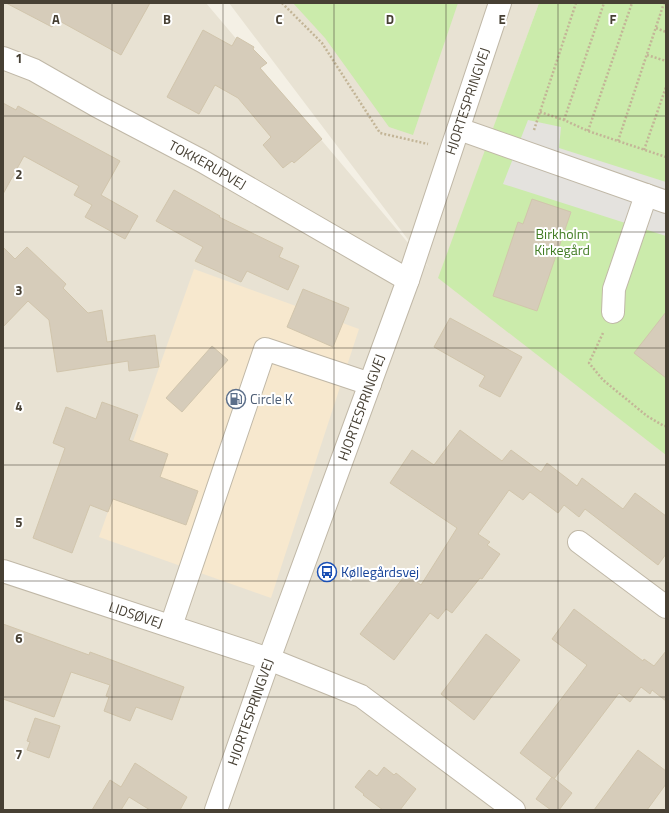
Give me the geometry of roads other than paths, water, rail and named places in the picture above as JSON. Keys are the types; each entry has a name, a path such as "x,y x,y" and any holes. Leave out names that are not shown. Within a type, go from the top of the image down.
{"street":[{"name":"HJORTESPRINGVEJ","path":"216,810 269,659 408,280 500,3"},
{"name":"TOKKERUPVEJ","path":"3,58 34,70 97,106 202,161 408,280"},
{"path":"459,129 656,199 614,289 613,312"},
{"path":"171,626 265,349 370,384"},
{"path":"579,542 666,607"},
{"name":"LIDSØVEJ","path":"3,571 269,659"},
{"path":"269,659 361,696 514,810"}],"place":[{"name":"Circle K","path":"236,399"},
{"name":"Køllegårdsvej","path":"327,572"}],"park label":[{"name":"Birkholm Kirkegård","path":"562,242"}]}
